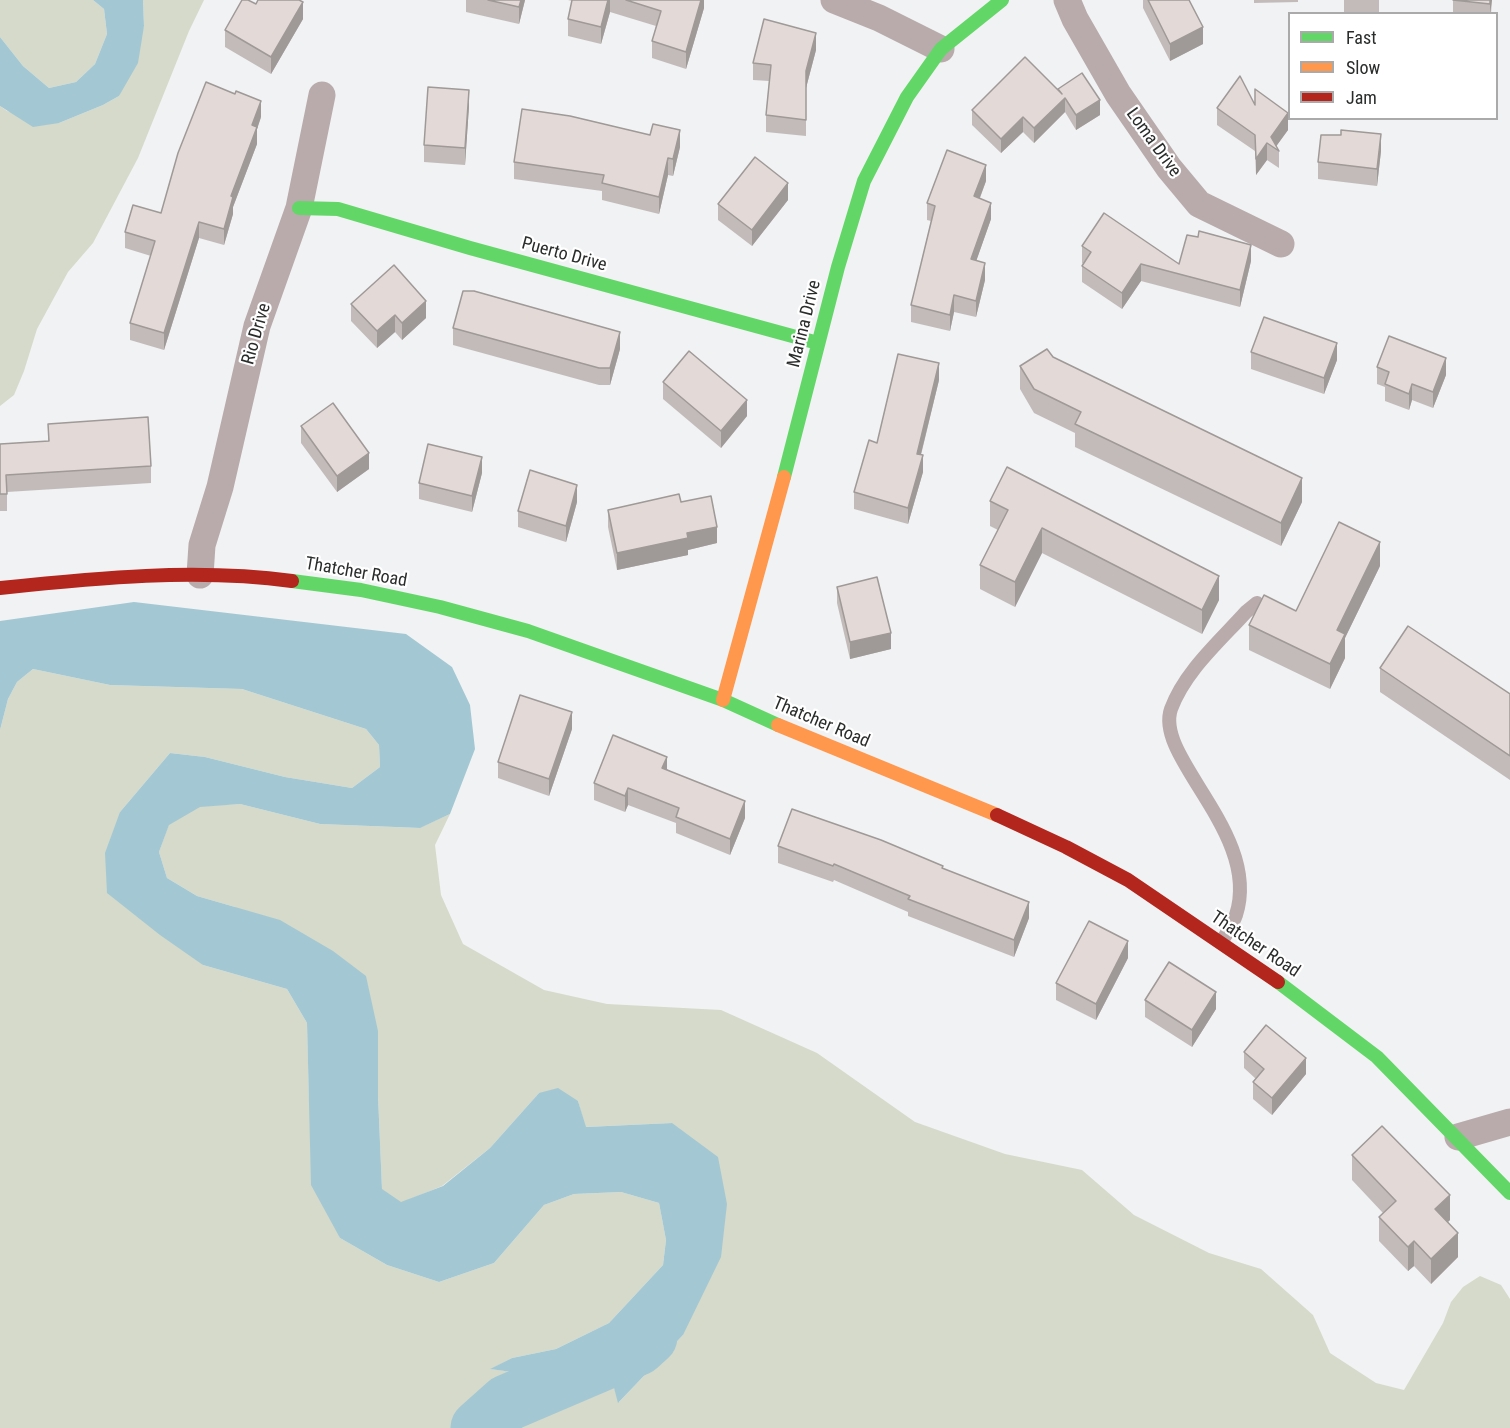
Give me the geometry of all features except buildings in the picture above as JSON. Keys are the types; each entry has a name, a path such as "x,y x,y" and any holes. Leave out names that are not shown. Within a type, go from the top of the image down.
{"main road":[{"name":"Marina Drive","path":"723,700 789,460 838,267 864,181 907,97 941,49 1002,0"},
{"name":"Puerto Drive","path":"299,208 338,209 470,248 818,344"},
{"name":"Thatcher Road","path":"0,588 110,577 200,575 284,580 361,590 440,607 528,631 723,700 815,741 993,813 1128,880 1263,970 1377,1057 1510,1192"}],"street":[{"path":"834,0 879,18 941,49"},
{"name":"Loma Drive","path":"1067,0 1075,19 1118,94 1169,168 1198,204 1281,244"},
{"name":"Rio Drive","path":"200,575 202,545 220,488 257,326 299,208 322,96"},
{"path":"1458,1137 1510,1122"}],"lane":[{"path":"1221,943 1236,916 1240,895 1238,865 1221,821 1176,748 1169,727 1171,710 1185,681 1246,612 1257,603"}],"green space":[{"path":"0,0 93,0 104,9 107,34 95,64 76,82 49,88 23,66 0,37"},
{"path":"143,0 204,0 189,31 138,158 93,243 68,272 37,329 14,395 0,406 0,106 7,111 59,123 119,96 144,26"},
{"path":"33,669 110,685 242,689 366,729 379,745 380,767 352,788 285,777 205,757 170,753 120,812 203,965 287,989 307,1023 309,1099 340,1238 387,1265 439,1282 494,1263 544,1205 574,1194 621,1192 659,1203 666,1240 663,1265 609,1323 556,1349 512,1358 491,1369 556,1378 601,1365 613,1384 619,1402 683,1335 672,1123 585,1127 578,1101 539,1093 490,1148 442,1186 401,1203 382,1190 378,1031 235,907 197,896 167,878 159,852 169,824 200,806 240,804 320,824 419,828 450,814 435,845 441,895 463,944 544,990 607,1004 721,1010 817,1053 915,1122 1005,1154 1082,1170 1134,1215 1209,1253 1261,1269 1313,1315 1330,1353 1376,1383 1404,1390 1443,1323 1451,1302 1463,1287 1480,1276 1501,1285 1510,1299 1510,1428 0,1428 0,730 8,699 17,682"}],"water":[{"path":"93,0 143,0 144,26 138,63 119,96 59,123 33,127 0,106 0,37 23,66 49,88 76,82 95,64 107,34 104,9"},
{"path":"134,602 406,634 452,667 470,705 475,749 450,814 420,828 320,824 240,804 200,807 169,825 159,852 167,878 197,896 280,920 333,951 366,976 378,1031 382,1189 401,1202 443,1186 490,1148 539,1093 558,1088 578,1101 586,1127 672,1123 718,1157 727,1204 721,1257 683,1335 618,1403 613,1384 601,1365 556,1378 490,1369 512,1358 556,1349 609,1323 663,1265 666,1240 659,1203 621,1192 574,1194 544,1205 494,1263 439,1282 387,1265 340,1238 311,1185 307,1023 287,989 203,965 107,893 105,853 120,812 170,753 205,757 285,777 352,788 380,767 379,745 366,729 242,689 110,685 33,669 17,682 8,699 0,730 0,621"}],"waterway":[{"path":"479,1428 507,1403 638,1347 649,1337"}],"traffic: fast":[{"path":"784,477 838,267 864,181 907,97 941,49 1002,0"},
{"path":"299,208 338,209 470,248 818,343"},
{"path":"292,581 361,590 440,607 528,631 723,700 778,725"},
{"path":"1278,982 1377,1057 1510,1193"}],"traffic: slow":[{"path":"723,700 784,477"},
{"path":"778,725 997,815"}],"traffic: jam":[{"path":"0,588 109,578 183,575 256,577 292,581"},
{"path":"997,815 1066,847 1128,880 1278,982"}]}
